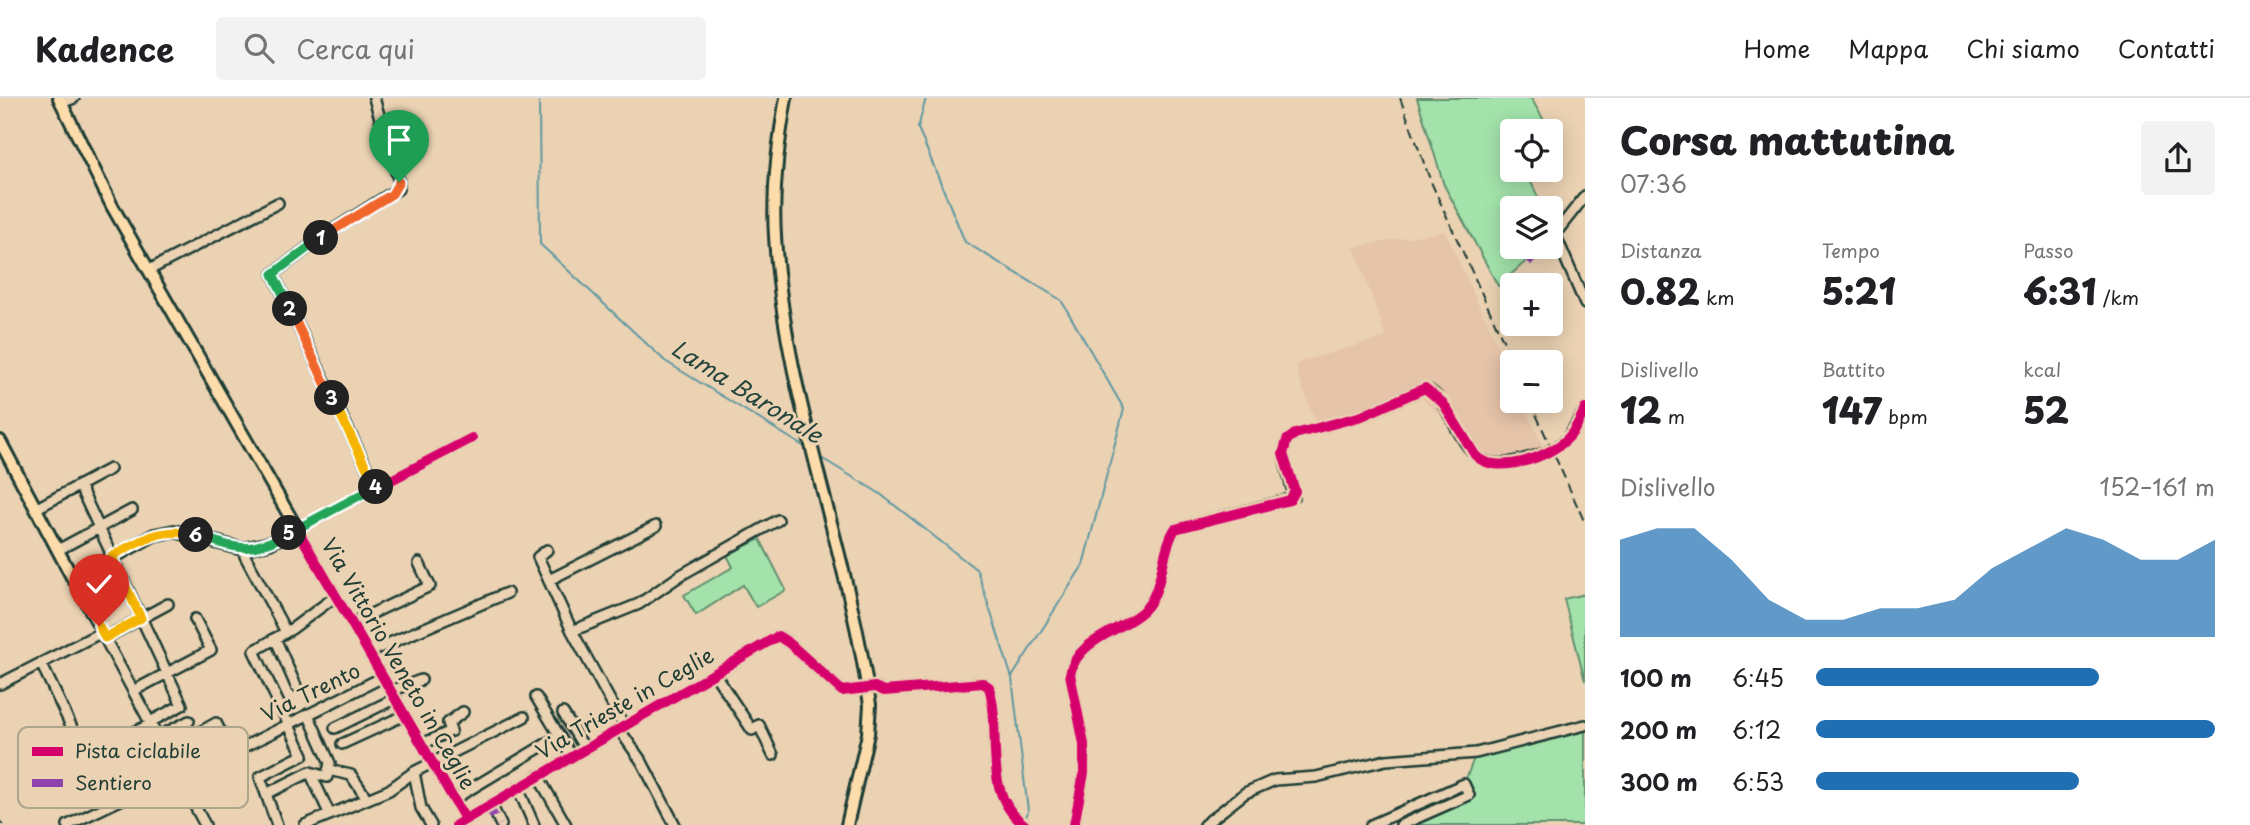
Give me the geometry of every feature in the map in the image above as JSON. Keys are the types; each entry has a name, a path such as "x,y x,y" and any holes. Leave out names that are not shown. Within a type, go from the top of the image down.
{"main road":[{"path":"786,98 777,163 775,233 783,311 867,689 867,734 847,825"},
{"name":"Via Vittorio Veneto in Ceglie","path":"60,100 86,156 297,529"},
{"path":"0,441 73,579 154,535 174,531 193,534 221,546 245,549 270,543 297,529"}],"street":[{"path":"60,100 74,98"},
{"path":"374,98 399,182 398,189 322,237 273,274 376,487"},
{"path":"1585,196 1555,234 1585,304"},
{"path":"149,270 278,202"},
{"path":"1074,825 1084,773 1084,744 1070,674 1072,665 1092,643 1144,610 1175,529 1283,502 1294,496 1283,446 1295,434 1362,416 1425,388 1443,403 1467,446 1481,462 1495,465 1515,463 1555,448 1568,438 1585,409"},
{"path":"297,529 472,438"},
{"path":"35,509 110,469"},
{"path":"79,485 182,705 142,727"},
{"path":"58,550 132,510"},
{"path":"572,631 639,604 673,580 778,520"},
{"path":"548,580 656,526"},
{"name":"Via Vittorio Veneto in Ceglie","path":"297,529 465,819"},
{"path":"245,549 245,555 286,632"},
{"path":"547,550 538,557 548,580 621,727 675,825"},
{"path":"352,623 430,586 419,563"},
{"path":"73,579 152,727"},
{"path":"369,652 508,593"},
{"path":"277,825 260,777 303,755 254,651 336,596"},
{"path":"0,684 168,604"},
{"path":"133,691 211,650 195,619"},
{"name":"Via Trieste in Ceglie","path":"456,825 778,636 842,691 867,689"},
{"path":"275,638 296,686"},
{"path":"41,663 72,727"},
{"path":"714,673 752,730 759,725 773,755"},
{"name":"Via Trento","path":"248,744 383,677"},
{"path":"335,728 421,680"},
{"path":"867,689 875,687 884,691 983,683 989,687 999,796 1009,814 1025,825"},
{"path":"536,697 572,757"},
{"path":"422,744 451,731 448,723 463,712"},
{"path":"563,713 585,749"},
{"path":"266,794 310,772 327,777 329,761 308,714"},
{"path":"342,744 405,715"},
{"path":"306,825 399,784 432,762 524,717"},
{"path":"177,727 189,721"},
{"path":"1204,825 1245,793 1275,780 1316,777 1386,761 1476,753 1585,725"},
{"path":"454,799 559,736"},
{"path":"328,770 351,775 367,799"},
{"path":"310,772 330,815"},
{"path":"414,772 421,808 431,825"},
{"path":"538,776 566,825"},
{"path":"1371,825 1464,784 1469,795 1401,825"},
{"path":"518,788 534,825"},
{"path":"491,804 501,825"},
{"name":"Via Trento","path":"68,825 106,808"},
{"path":"196,808 205,825"}],"shaded area":[{"path":"1445,231 1500,352 1500,413 1528,413 1544,449 1532,462 1490,461 1413,390 1317,426 1296,366 1302,361 1386,337 1354,247"}],"green space":[{"path":"1417,98 1531,98 1543,119 1500,119 1500,182 1531,182 1537,196 1500,196 1500,259 1528,259 1513,273 1500,273 1498,286 1444,185"},
{"path":"760,539 786,590 756,607 743,585 696,615 684,595 733,567 727,555"},
{"path":"1585,594 1585,681 1564,599"},
{"path":"1585,724 1585,825 1401,825 1469,795 1464,784 1476,753"}],"waterway":[{"name":"Lama Baronale","path":"539,98 540,244 665,361 808,449"},
{"path":"926,98 918,128 965,242 1061,300 1124,409 1083,565 1012,677"},
{"name":"Lama Baronale","path":"818,456 879,493 977,570 1012,678 1028,811 1025,821"}],"railway":[{"path":"1400,98 1431,182 1508,350"},
{"path":"1535,413 1585,523"},
{"path":"0,821 3,825"}],"marked path":[{"path":"1528,262 1531,259"},
{"path":"482,813 490,809 499,825"}],"cycle path":[{"path":"1074,825 1084,773 1084,744 1070,674 1074,662 1090,644 1134,618 1150,603 1175,529 1290,500 1295,491 1283,454 1287,440 1295,434 1362,416 1425,388 1443,403 1475,455 1496,464 1523,462 1550,451 1569,437 1585,409"},
{"path":"465,819 297,529 472,438"},
{"path":"456,825 778,636 842,691 875,687 884,691 983,683 989,687 993,705 995,762 1002,797 1011,812 1025,825"}],"route":[{"path":"99,626 105,638 141,618 112,556 136,542 174,531 193,534 233,549 261,547 376,487 273,274 276,269 322,237 392,194 398,189 399,182"}]}
